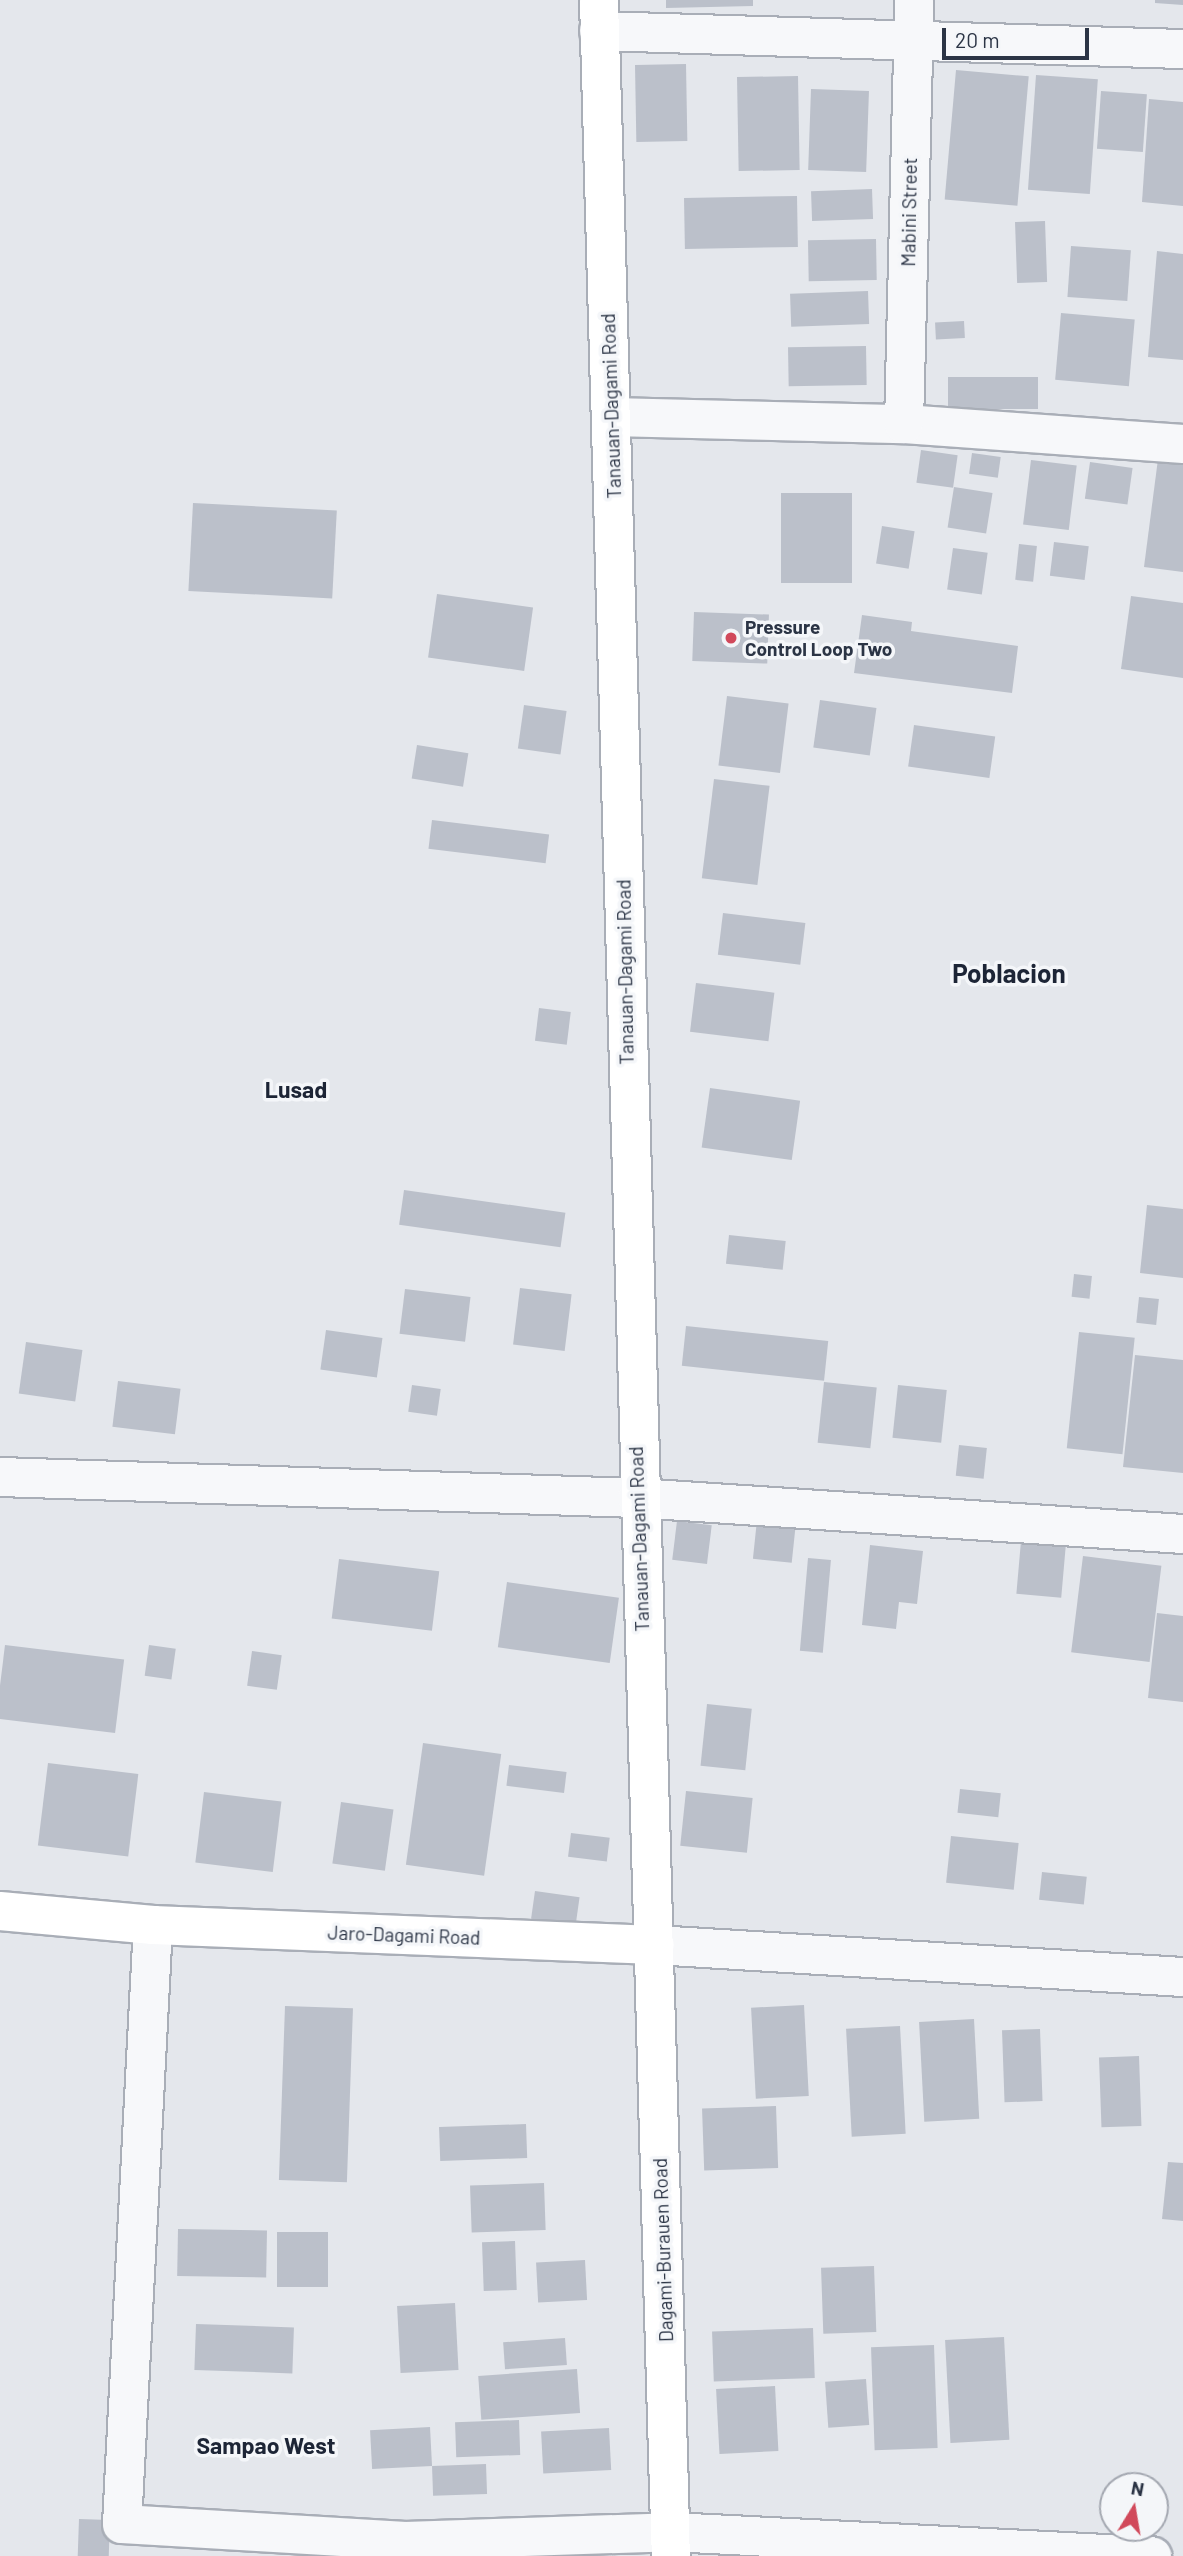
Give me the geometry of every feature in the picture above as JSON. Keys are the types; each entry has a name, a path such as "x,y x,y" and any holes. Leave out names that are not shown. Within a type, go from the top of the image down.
{"main road":[{"name":"Tanauan-Dagami Road","path":"599,16 612,417 637,1498 655,1945"},
{"name":"Jaro-Dagami Road","path":"0,1911 153,1926 655,1945"},
{"name":"Dagami-Burauen Road","path":"655,1945 671,2544"}],"street":[{"name":"Mabini Street","path":"905,424 914,0"},
{"path":"599,16 912,38 1183,49"},
{"path":"612,417 905,424 1183,444"},
{"path":"0,1477 637,1498 1183,1534"},
{"path":"153,1926 122,2525 405,2541 671,2544 1152,2556"},
{"path":"655,1945 1183,1977"}],"building":[{"path":"666,0 753,0 753,6 666,8"},
{"path":"1155,0 1183,0 1183,5 1155,3"},
{"path":"686,64 687,141 636,142 635,65"},
{"path":"956,70 1029,76 1017,206 945,200"},
{"path":"1036,75 1098,79 1090,194 1028,190"},
{"path":"798,76 800,170 739,171 737,77"},
{"path":"811,89 869,91 866,172 808,170"},
{"path":"1101,91 1147,94 1143,152 1097,149"},
{"path":"1149,99 1183,102 1183,206 1142,202"},
{"path":"872,189 873,219 812,221 811,191"},
{"path":"797,196 798,247 685,249 684,198"},
{"path":"1045,221 1047,282 1017,283 1015,222"},
{"path":"876,239 877,280 809,281 808,240"},
{"path":"1071,246 1131,250 1127,301 1067,297"},
{"path":"1157,251 1183,254 1183,360 1148,357"},
{"path":"868,291 869,324 791,327 790,294"},
{"path":"1061,313 1135,319 1129,386 1055,380"},
{"path":"964,321 965,338 936,339 935,323"},
{"path":"866,346 867,385 789,386 788,347"},
{"path":"948,377 1038,377 1038,409 948,409"},
{"path":"921,450 958,455 953,488 916,483"},
{"path":"972,453 1001,457 998,478 969,474"},
{"path":"1158,459 1183,462 1183,572 1144,567"},
{"path":"1031,460 1077,466 1069,530 1023,525"},
{"path":"1090,462 1133,468 1127,505 1085,499"},
{"path":"954,487 993,493 986,534 948,527"},
{"path":"781,493 852,493 852,583 781,583"},
{"path":"193,503 337,511 332,598 188,591"},
{"path":"882,526 915,531 909,569 876,564"},
{"path":"1054,542 1089,546 1085,580 1050,576"},
{"path":"1019,544 1037,546 1033,582 1015,580"},
{"path":"953,548 988,553 982,594 947,590"},
{"path":"437,594 533,607 524,671 428,657"},
{"path":"1131,596 1183,603 1183,678 1121,669"},
{"name":"Pressure Control Loop Two","path":"694,612 769,615 767,664 692,661"},
{"path":"862,615 912,622 911,631 1018,646 1012,693 854,673"},
{"path":"727,696 789,704 780,773 718,765"},
{"path":"820,700 876,708 870,755 813,748"},
{"path":"524,705 567,711 560,755 518,749"},
{"path":"914,725 995,736 989,778 908,767"},
{"path":"417,745 468,753 463,787 412,779"},
{"path":"714,779 770,786 757,885 702,878"},
{"path":"432,820 549,834 546,863 428,849"},
{"path":"723,913 805,923 800,965 718,955"},
{"path":"696,983 774,993 768,1041 690,1032"},
{"path":"539,1008 571,1012 567,1045 535,1041"},
{"path":"710,1088 800,1101 792,1160 702,1147"},
{"path":"404,1190 565,1213 561,1247 399,1225"},
{"path":"1147,1205 1183,1209 1183,1278 1140,1273"},
{"path":"729,1235 786,1241 783,1270 726,1264"},
{"path":"1074,1274 1092,1276 1089,1299 1072,1297"},
{"path":"520,1288 572,1294 565,1351 513,1345"},
{"path":"405,1289 471,1297 465,1342 400,1334"},
{"path":"1139,1297 1159,1299 1156,1325 1136,1323"},
{"path":"686,1326 828,1341 824,1381 682,1366"},
{"path":"326,1330 382,1338 377,1378 320,1370"},
{"path":"1079,1332 1135,1338 1122,1454 1067,1448"},
{"path":"26,1342 82,1350 75,1401 19,1393"},
{"path":"1135,1355 1183,1360 1183,1473 1123,1467"},
{"path":"118,1381 181,1389 175,1434 112,1427"},
{"path":"824,1382 877,1388 870,1448 818,1443"},
{"path":"412,1385 441,1389 437,1416 408,1412"},
{"path":"898,1385 947,1390 941,1443 892,1438"},
{"path":"959,1445 987,1448 984,1479 956,1476"},
{"path":"757,1520 796,1524 792,1563 753,1559"},
{"path":"677,1521 712,1525 707,1564 672,1560"},
{"path":"1021,1541 1066,1545 1061,1598 1016,1594"},
{"path":"870,1545 923,1551 917,1604 899,1602 896,1629 862,1625"},
{"path":"1083,1556 1161,1566 1150,1662 1071,1652"},
{"path":"808,1558 831,1560 823,1653 800,1651"},
{"path":"339,1559 439,1571 432,1631 332,1619"},
{"path":"507,1582 619,1598 610,1663 498,1647"},
{"path":"1157,1613 1183,1616 1183,1702 1148,1698"},
{"path":"5,1645 124,1660 115,1733 0,1719 0,1686"},
{"path":"149,1645 176,1649 171,1679 145,1676"},
{"path":"252,1651 282,1655 277,1690 247,1686"},
{"path":"707,1704 752,1709 745,1770 701,1766"},
{"path":"423,1743 501,1754 484,1876 406,1865"},
{"path":"48,1763 138,1774 128,1856 38,1845"},
{"path":"509,1765 567,1772 564,1793 506,1786"},
{"path":"960,1789 1001,1793 998,1817 957,1813"},
{"path":"686,1791 753,1798 747,1853 680,1846"},
{"path":"204,1792 281,1802 273,1872 195,1862"},
{"path":"341,1802 393,1809 385,1871 332,1863"},
{"path":"571,1833 610,1838 607,1862 568,1857"},
{"path":"951,1836 1019,1843 1014,1890 946,1883"},
{"path":"1042,1872 1087,1877 1084,1905 1039,1900"},
{"path":"535,1891 580,1897 576,1925 531,1919"},
{"path":"804,2005 809,2096 756,2099 751,2008"},
{"path":"285,2006 353,2008 347,2182 279,2180"},
{"path":"974,2019 979,2119 924,2122 919,2022"},
{"path":"900,2026 906,2134 852,2137 846,2029"},
{"path":"1040,2029 1043,2101 1005,2102 1002,2030"},
{"path":"1139,2056 1141,2126 1101,2127 1099,2057"},
{"path":"776,2106 778,2168 704,2171 702,2109"},
{"path":"526,2124 527,2158 440,2161 439,2127"},
{"path":"1168,2162 1183,2163 1183,2221 1162,2219"},
{"path":"544,2183 546,2230 472,2233 470,2186"},
{"path":"178,2229 267,2231 266,2278 177,2276"},
{"path":"277,2232 328,2232 328,2287 277,2287"},
{"path":"515,2241 517,2290 484,2291 482,2242"},
{"path":"585,2260 587,2300 538,2303 536,2263"},
{"path":"874,2266 876,2332 823,2334 821,2268"},
{"path":"455,2303 459,2370 401,2373 397,2306"},
{"path":"196,2324 294,2327 292,2373 194,2370"},
{"path":"813,2328 815,2378 714,2381 712,2332"},
{"path":"1004,2337 1009,2440 950,2443 945,2340"},
{"path":"565,2338 567,2365 505,2369 503,2342"},
{"path":"934,2345 938,2448 875,2450 871,2347"},
{"path":"577,2369 580,2413 481,2420 478,2376"},
{"path":"866,2379 869,2425 828,2428 825,2382"},
{"path":"775,2386 778,2451 719,2454 716,2389"},
{"path":"519,2420 520,2455 456,2457 455,2422"},
{"path":"430,2427 432,2466 372,2469 370,2430"},
{"path":"609,2428 611,2470 543,2474 541,2432"},
{"path":"486,2464 487,2494 433,2496 432,2466"},
{"path":"79,2519 110,2520 109,2556 78,2556"}],"place":[{"name":"Pressure Control Loop Two","path":"731,638"}],"district":[{"name":"Poblacion","path":"1009,973"},
{"name":"Lusad","path":"296,1089"},
{"name":"Sampao West","path":"266,2445"}]}
